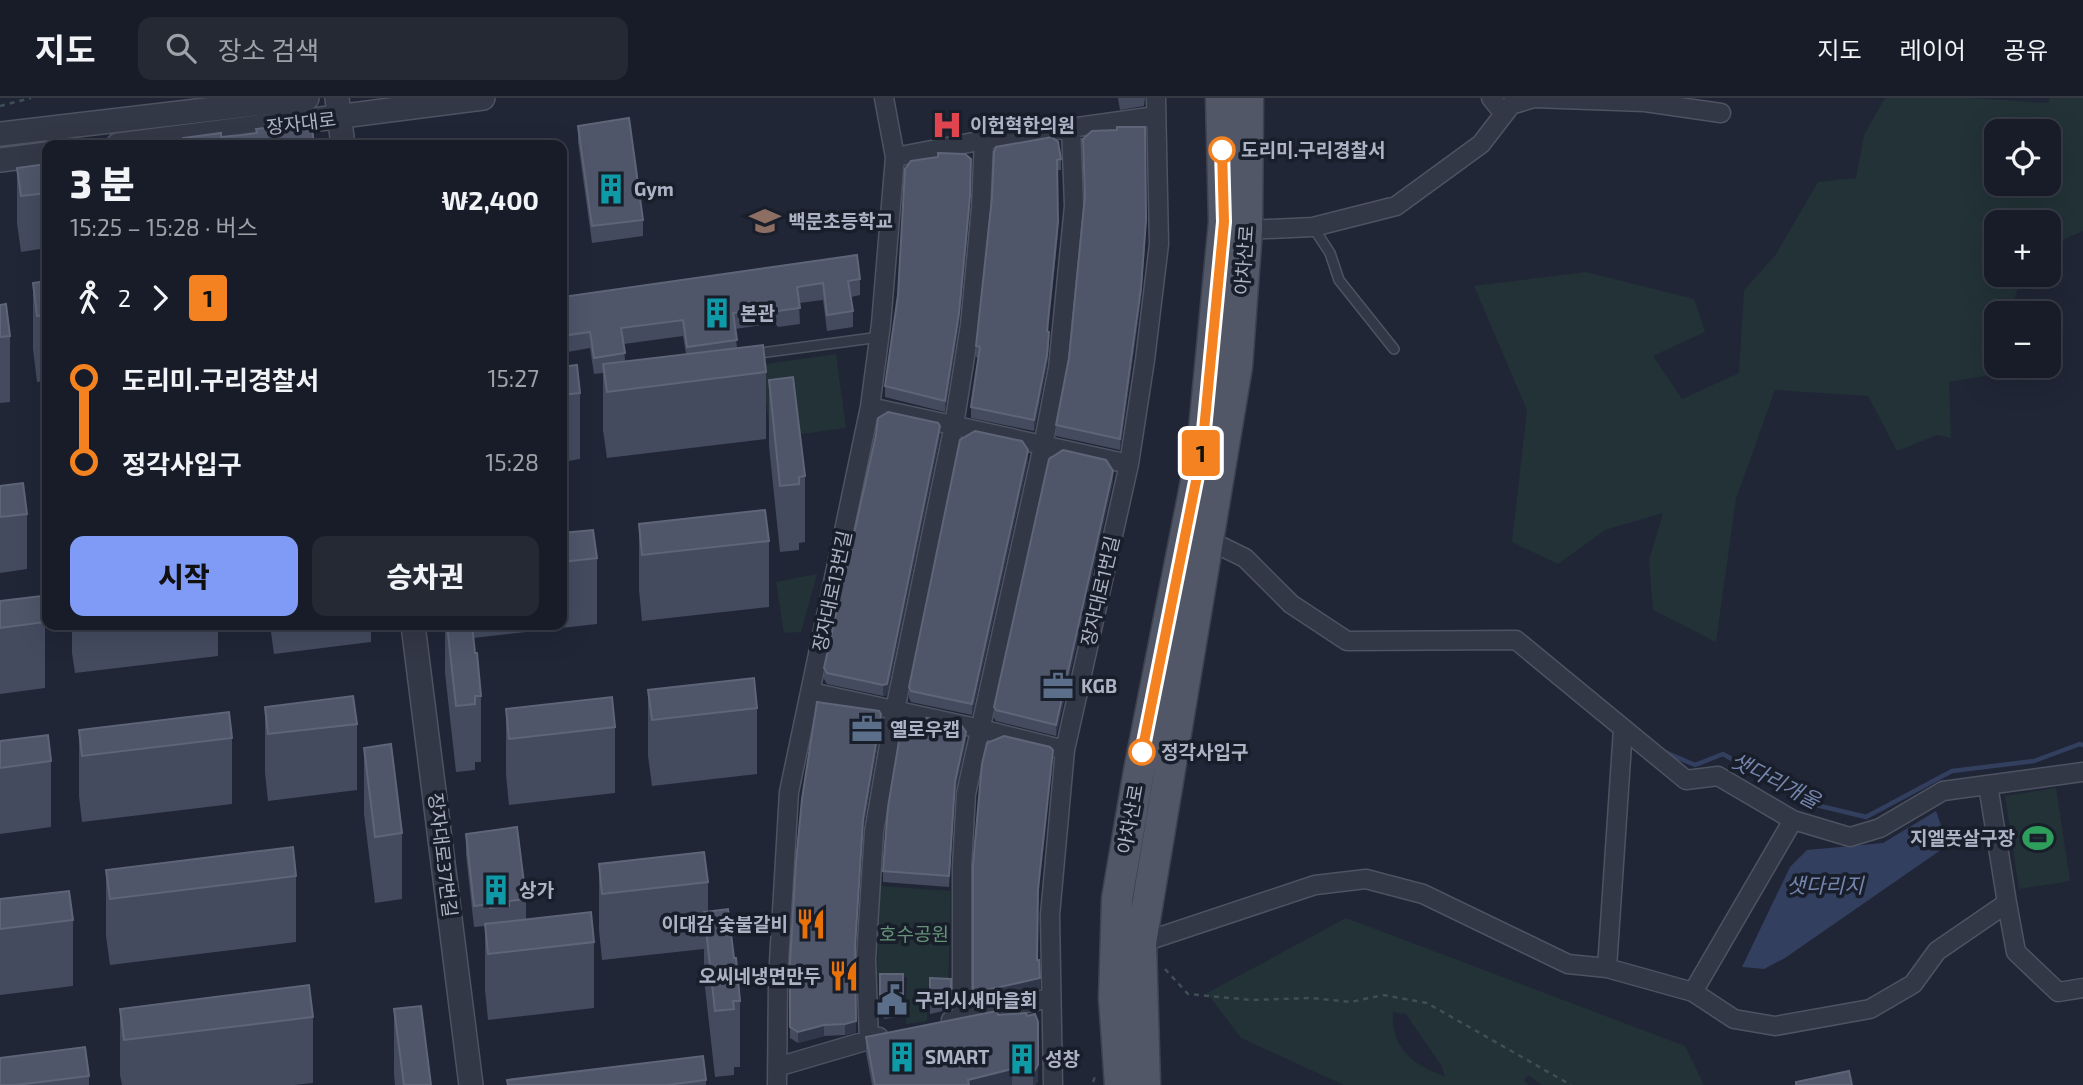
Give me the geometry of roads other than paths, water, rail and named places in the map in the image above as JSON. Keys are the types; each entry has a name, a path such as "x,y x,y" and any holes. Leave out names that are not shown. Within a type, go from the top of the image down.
{"main road":[{"name":"아차산로","path":"1145,1085 1141,943 1197,536 1202,451 1224,222 1221,98"},
{"name":"아차산로","path":"1120,1085 1114,998 1117,899 1139,771 1237,366 1247,230 1248,98"}],"street":[{"name":"장자대로","path":"0,134 307,98"},
{"name":"장자대로","path":"148,140 338,108 483,98"},
{"name":"장자대로13번길","path":"777,1085 778,979 789,792 870,407 880,337 895,157 884,98"},
{"path":"1491,98 1504,114"},
{"path":"1247,230 1312,227 1396,206 1481,144 1511,105 1534,98 1645,102 1721,113"},
{"path":"895,157 1071,127 1156,107"},
{"name":"장자대로1번길","path":"1053,1085 1050,915 1065,750 1129,464 1146,360 1159,244 1156,107"},
{"path":"338,108 343,140"},
{"path":"962,1018 962,866 966,794 1058,368 1074,206 1071,127"},
{"path":"869,1040 866,959 874,832 895,710 954,425 970,325 981,208 984,140"},
{"path":"0,160 42,155"},
{"path":"870,407 1129,464"},
{"path":"1197,536 1245,558 1292,604 1348,641 1516,640 1686,780 1718,776 1793,820 1850,837 1880,828 1943,791 2083,772"},
{"name":"장자대로37번길","path":"414,630 471,1085"},
{"path":"811,692 1065,750"},
{"path":"1607,968 1623,729"},
{"path":"1988,785 2015,952 2058,992 2083,988"},
{"path":"1693,992 1793,820"},
{"path":"1141,943 1315,885 1366,879 1423,894 1567,964 1607,968 1693,992 1734,1018 1775,1026 1870,1009 1913,985 1937,951 2007,903"},
{"path":"935,1024 1050,998"},
{"path":"777,1067 895,1033"}],"lane":[{"path":"1312,227 1329,253 1339,280 1394,349"},
{"path":"745,355 880,337"}],"water":[{"name":"샛다리지","path":"1936,811 1948,845 1785,958 1764,969 1742,967 1790,867 1807,850 1883,843"}],"waterway":[{"name":"샛다리개울","path":"1665,752 1695,765 1723,754 1808,803 1866,817 1952,771 2034,761 2083,745"}],"place":[{"name":"이헌혁한의원","path":"947,125"},
{"name":"도리미.구리경찰서","path":"1222,150"},
{"name":"Gym","path":"611,189"},
{"name":"백문초등학교","path":"765,221"},
{"name":"본관","path":"717,313"},
{"name":"KGB","path":"1058,686"},
{"name":"옐로우캡","path":"867,729"},
{"name":"정각사입구","path":"1142,752"},
{"name":"지엘풋살구장","path":"2038,838"},
{"name":"상가","path":"496,890"},
{"name":"이대감 숯불갈비","path":"811,924"},
{"name":"오씨네냉면만두","path":"844,976"},
{"name":"구리시새마을회","path":"892,1000"},
{"name":"SMART","path":"902,1057"},
{"name":"성창","path":"1022,1059"}],"park label":[{"name":"호수공원","path":"914,934"}]}
